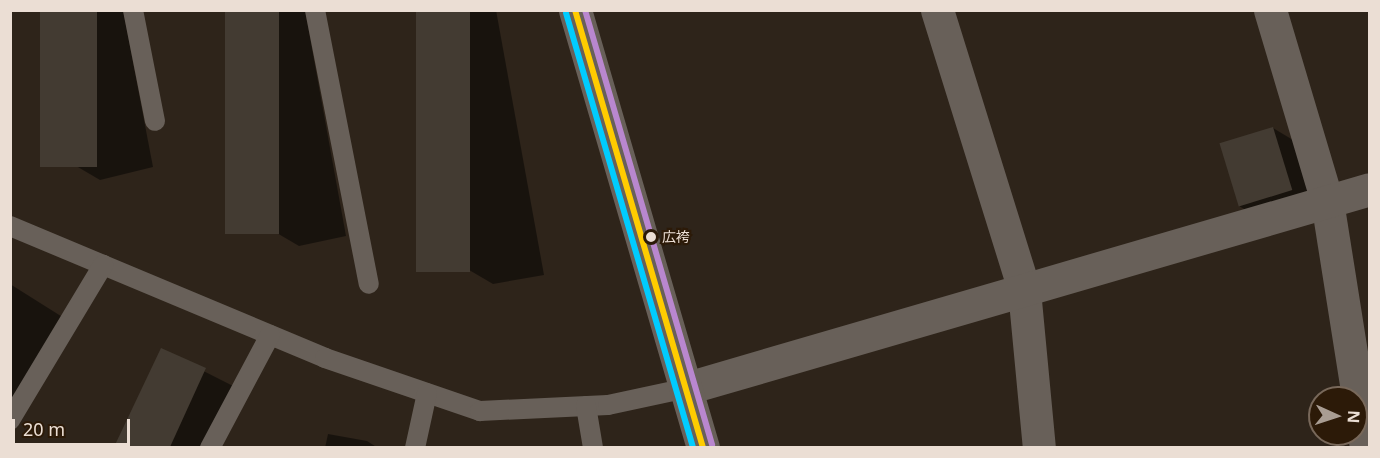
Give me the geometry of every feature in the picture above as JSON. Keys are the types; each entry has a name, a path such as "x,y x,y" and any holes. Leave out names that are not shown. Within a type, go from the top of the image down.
{"street":[{"path":"575,10 704,447"},
{"path":"938,10 1024,290 1039,447"},
{"path":"1270,10 1327,201 1366,447"},
{"path":"687,388 1370,189"}],"lane":[{"path":"133,10 155,121"},
{"path":"315,10 369,284"},
{"path":"10,226 270,335 480,411 586,406 687,388"},
{"path":"10,420 103,264"},
{"path":"210,447 270,335"},
{"path":"415,447 427,393"},
{"path":"586,406 593,447"}],"building":[{"path":"40,10 97,10 97,167 40,167"},
{"path":"225,10 279,10 279,234 225,234"},
{"path":"416,10 470,10 470,272 416,272"},
{"path":"1273,127 1292,190 1239,206 1219,143"},
{"path":"161,348 206,368 170,447 114,447"}],"transit line":[{"path":"575,10 703,448"},
{"path":"585,10 712,445"},
{"path":"566,13 693,448"}],"place":[{"name":"広袴","path":"651,237"}]}
